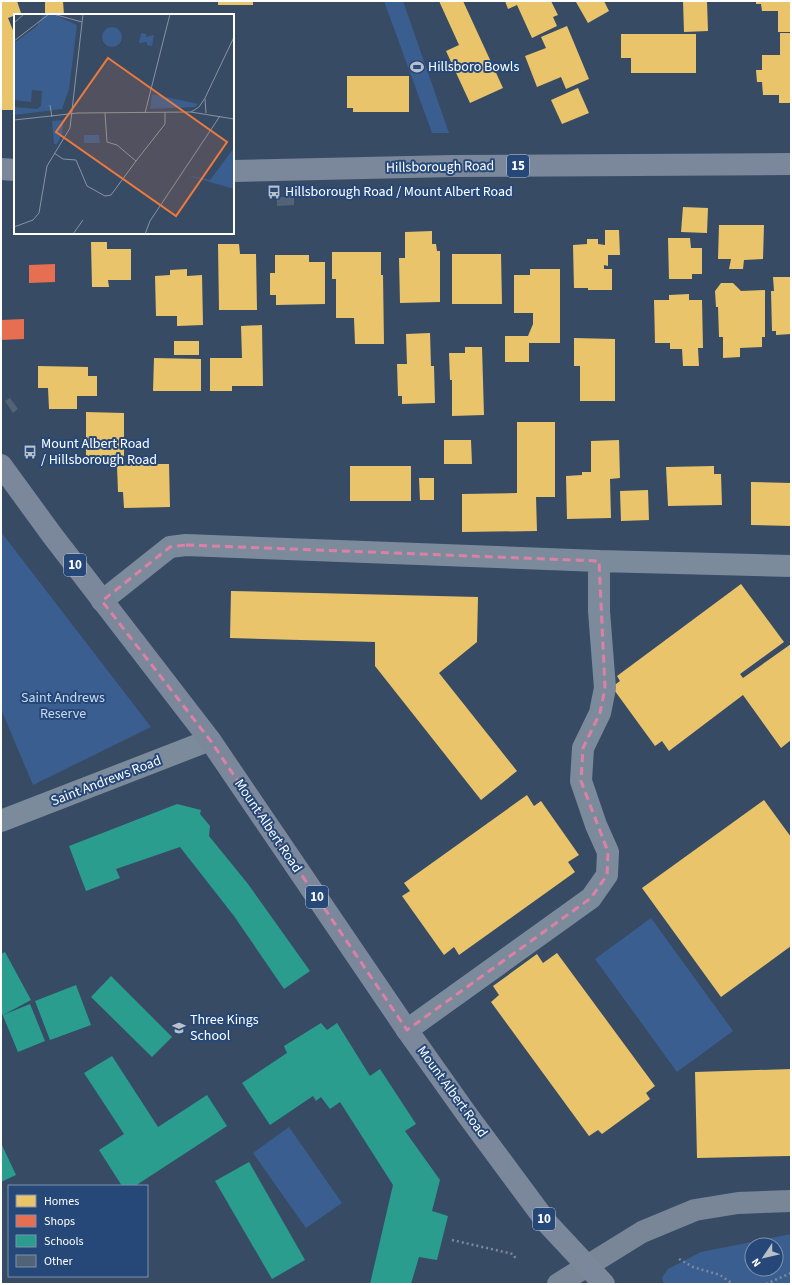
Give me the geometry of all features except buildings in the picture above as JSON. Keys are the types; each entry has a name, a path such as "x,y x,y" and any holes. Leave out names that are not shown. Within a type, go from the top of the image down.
{"main road":[{"name":"Hillsborough Road","path":"234,171 453,166 791,164"},
{"path":"1,169 14,170"},
{"name":"Mount Albert Road","path":"1,465 102,601 210,740 407,1030 468,1116 548,1224 604,1284"},
{"path":"558,1284 642,1232 696,1210 738,1204 791,1201"}],"street":[{"path":"102,601 170,548 186,545 599,561 791,566"},
{"path":"407,1030 591,898 607,875 608,852 596,825 581,780 583,748 600,713 605,688 599,611 599,561"},
{"name":"Saint Andrews Road","path":"1,821 210,740"}],"path":[{"path":"452,1240 513,1254 516,1259"},
{"path":"679,1260 693,1267 720,1275 733,1284"},
{"path":"766,1284 791,1273"}],"highlighted area":[{"path":"186,545 599,561 605,688 600,713 583,748 581,781 608,852 607,875 591,898 407,1030 210,740 102,601 170,547"}],"green space":[{"name":"Hillsboro Bowls","path":"384,1 403,1 449,133 432,133"},
{"name":"Saint Andrews Reserve","path":"1,532 151,727 33,785 1,709"},
{"path":"651,918 733,1031 677,1072 595,959"},
{"path":"289,1127 342,1203 306,1228 253,1153"},
{"path":"791,1234 791,1284 664,1284 662,1278 668,1269 701,1252 744,1243 744,1277 784,1277 784,1237 776,1237"}],"place":[{"name":"Hillsboro Bowls","path":"417,67"},
{"name":"Hillsborough Road / Mount Albert Road","path":"274,192"},
{"name":"Mount Albert Road / Hillsborough Road","path":"30,452"},
{"name":"Three Kings School","path":"179,1028"}]}
